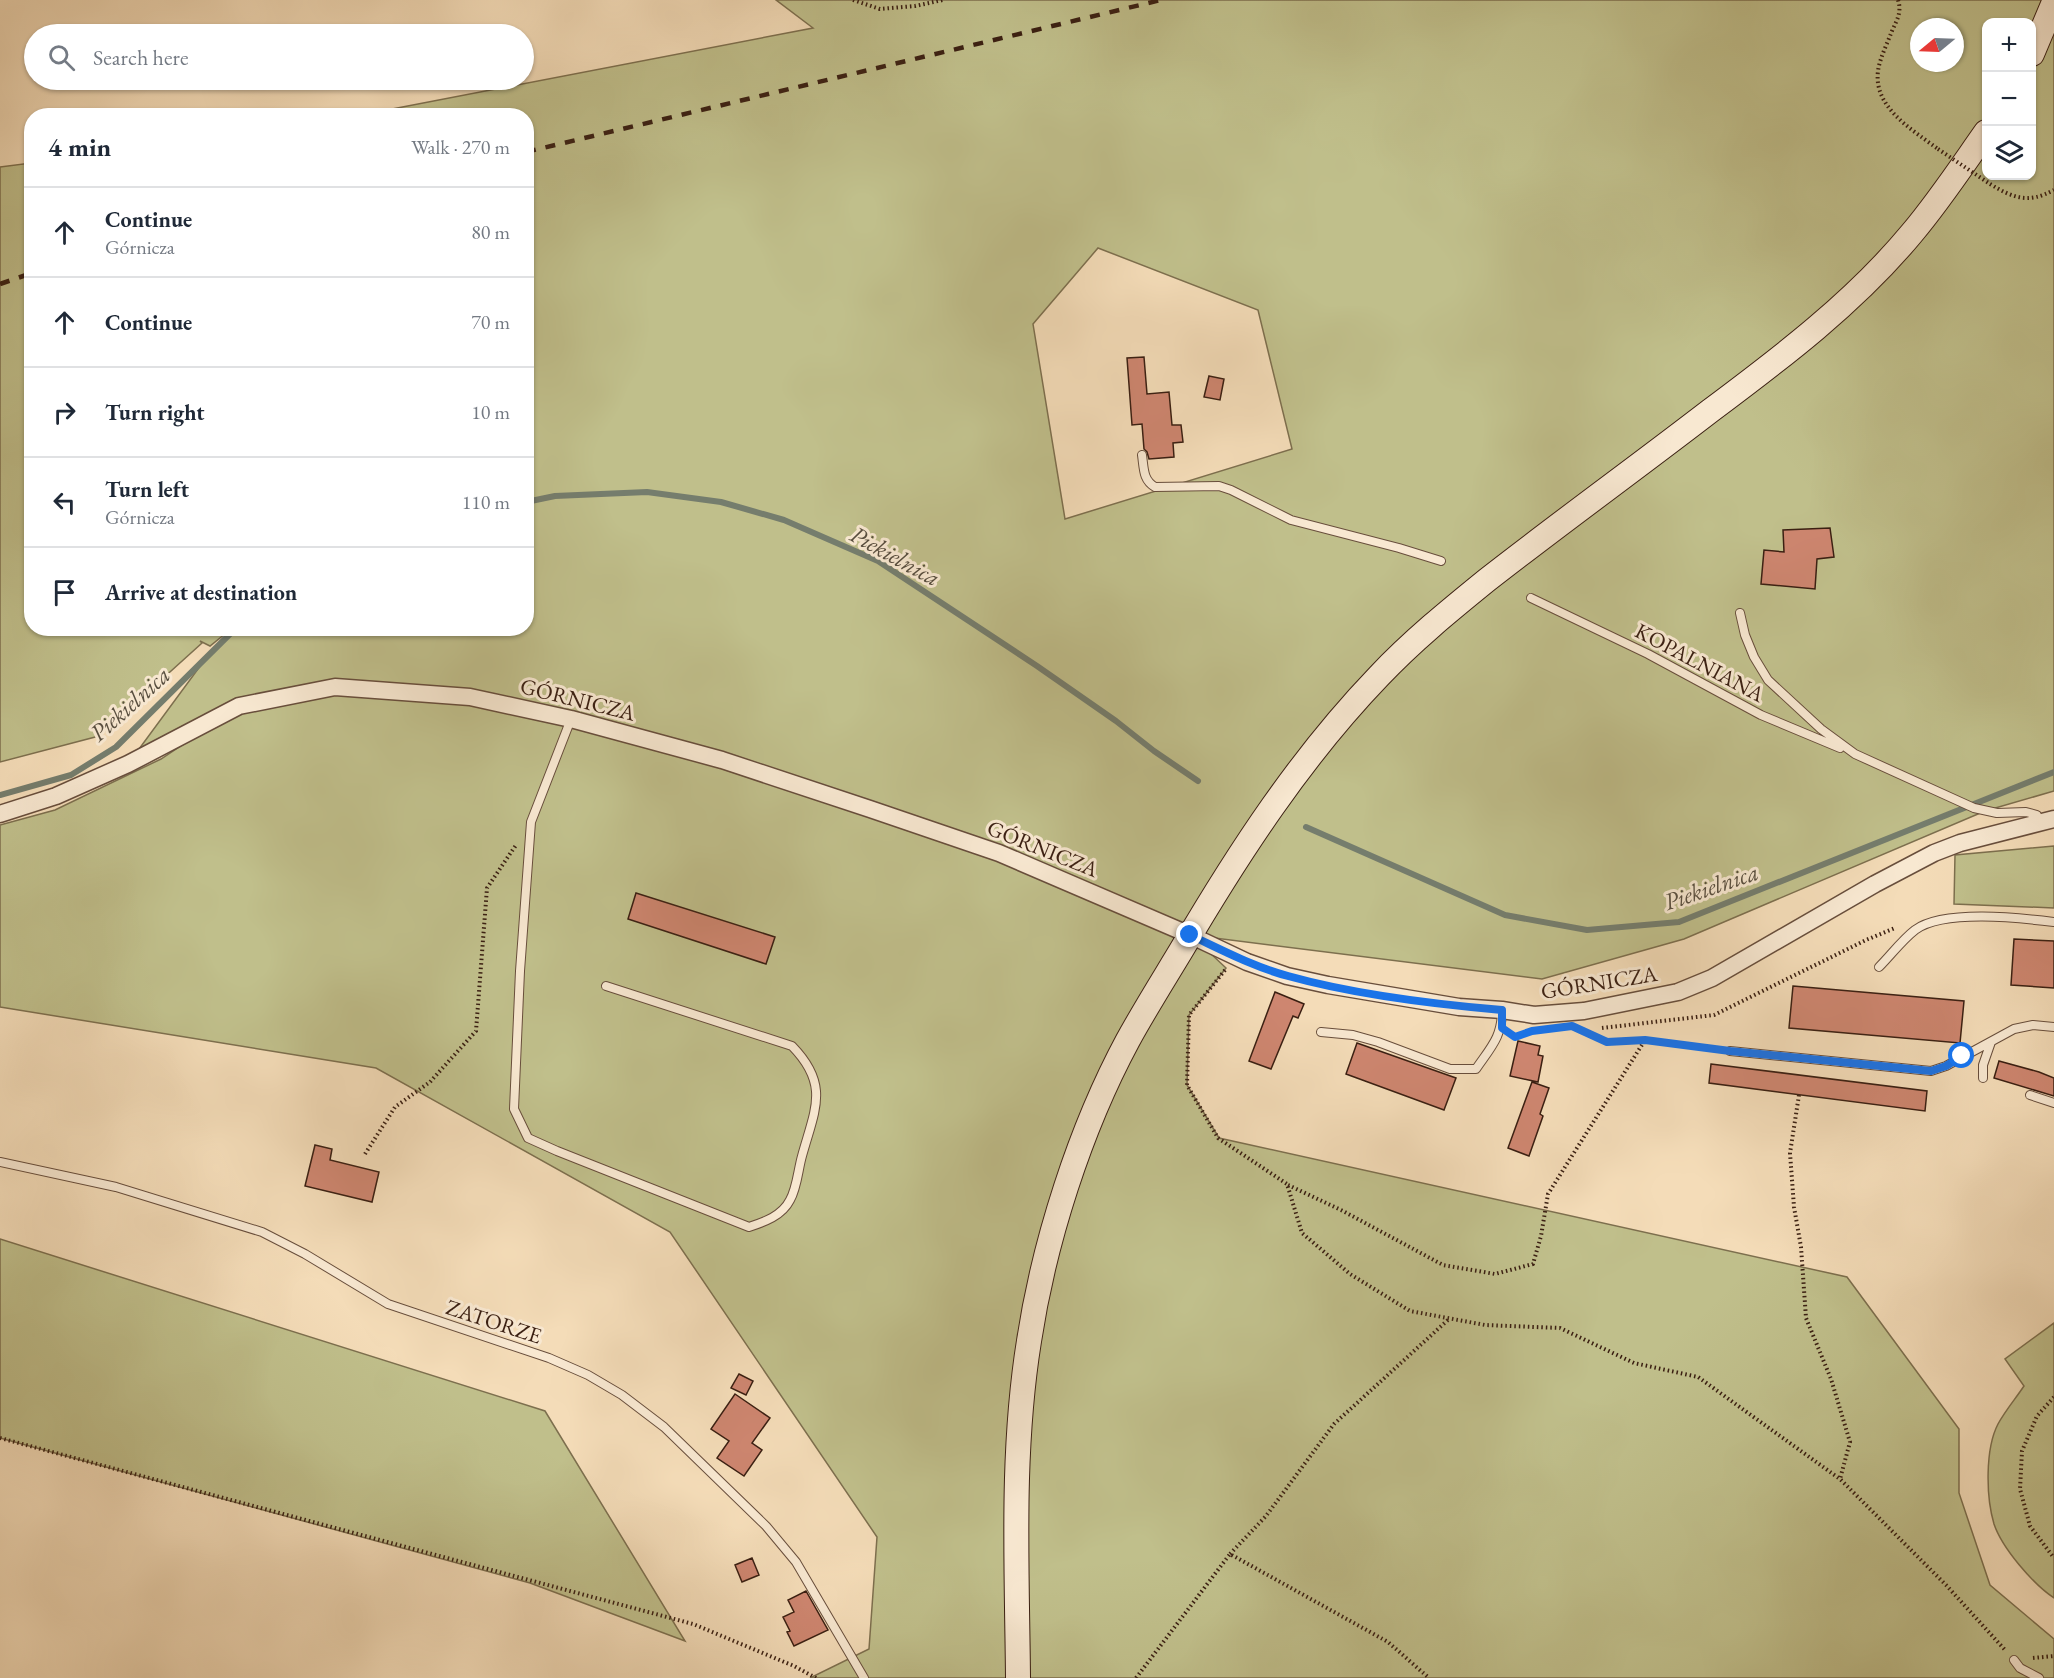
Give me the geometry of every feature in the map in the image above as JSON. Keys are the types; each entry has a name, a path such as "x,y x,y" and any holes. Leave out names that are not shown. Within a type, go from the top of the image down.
{"main road":[{"path":"2036,43 2054,2"},
{"path":"1018,1678 1016,1497 1020,1414 1029,1341 1040,1282 1068,1184 1090,1124 1127,1043 1232,866 1311,754 1350,707 1414,641 1485,582 1767,369 1836,310 1913,233 1982,138"}],"street":[{"name":"GÓRNICZA","path":"0,814 56,796 128,764 239,706 335,687 470,697 571,719 722,760 999,852 1247,962 1287,976 1459,1007 1533,1015 1584,1011 1678,992 1712,978 1875,884 1934,853 1960,843 2046,821"}],"lane":[{"path":"1142,455 1145,477 1148,483 1155,487 1219,486 1291,520 1440,561"},
{"name":"KOPALNIANA","path":"1531,598 1648,654 1761,715 1855,754 1974,808 1997,813 2026,812 2046,821"},
{"name":"KOPALNIANA","path":"1740,613 1754,657 1768,680 1814,723 1855,754"},
{"path":"571,719 531,822 520,971 514,1109 528,1138 557,1151 748,1227 770,1220 790,1202 817,1101 814,1077 804,1058 792,1046 606,986"},
{"path":"1879,967 1916,929 1937,921 2008,917 2054,922"},
{"path":"1321,1032 1353,1035 1378,1041 1450,1069 1476,1069 1502,1028 1502,1010"},
{"path":"1730,1051 1931,1071 1946,1066 2014,1029 2033,1025 2054,1027"},
{"path":"1983,1078 1983,1065 1991,1042"},
{"path":"2030,1095 2054,1103"},
{"name":"ZATORZE","path":"0,1162 116,1187 262,1232 305,1254 388,1304 549,1358 588,1375 622,1395 664,1427 714,1474 782,1544 796,1562 864,1678"},
{"path":"2014,1660 2020,1668 2039,1678"}],"path":[{"path":"853,0 880,9 915,6 943,0"},
{"path":"1899,0 1900,14 1879,63 1877,79 1881,95 1899,120 1938,149 2010,196 2035,198 2054,190"},
{"path":"365,1154 395,1107 430,1082 476,1031 487,888 531,822"},
{"path":"1730,1051 1645,1040 1607,1042 1572,1026 1592,1029 1714,1015 1904,924"},
{"path":"1227,968 1190,1015 1187,1085 1218,1137 1287,1184 1443,1264 1495,1274 1533,1264 1541,1236 1548,1194 1645,1040"},
{"path":"1502,1028 1515,1037 1532,1031"},
{"path":"1799,1095 1790,1153 1794,1208 1801,1247 1806,1318 1831,1379 1850,1442 1840,1479"},
{"path":"1287,1184 1302,1233 1350,1274 1410,1311 1485,1325 1560,1328 1634,1364 1698,1377 1840,1479 1946,1585 2014,1660"},
{"path":"1136,1678 1230,1554 1266,1516 1334,1424 1449,1319"},
{"path":"2054,1397 2037,1416 2022,1451 2020,1489 2030,1526 2054,1558"},
{"path":"0,1438 693,1624 794,1666 816,1678"},
{"path":"1230,1554 1388,1642 1429,1678"}],"shaded area":[{"path":"776,0 2054,0 2054,791 1985,811 1684,939 1542,979 1191,935 1226,968 1189,1015 1187,1085 1219,1138 1847,1277 1959,1429 1959,1493 1990,1585 2054,1639 2054,1678 810,1678 869,1649 877,1537 670,1232 376,1068 0,1007 0,825 55,810 161,759 233,711 128,764 209,654 228,636 534,636 534,108 397,108 491,90 534,90 534,82 813,28","holes":["1098,248 1258,310 1292,449 1065,519 1033,324"]},
{"path":"24,164 24,636 222,636 210,646 200,641 202,643 99,736 0,762 0,167"},
{"path":"2054,846 2054,908 1954,904 1955,855"},
{"path":"0,1239 545,1411 685,1641 530,1583 0,1438"},
{"path":"2054,1323 2054,1598 2019,1565 1998,1533 1991,1513 1988,1473 1991,1446 1998,1424 2024,1386 2005,1359"}],"building":[{"path":"1144,357 1147,394 1169,392 1172,425 1181,425 1183,442 1173,443 1174,457 1149,459 1144,449 1142,424 1132,425 1127,358"},
{"path":"1209,376 1224,379 1220,400 1204,397"},
{"path":"1830,528 1834,557 1817,559 1815,589 1761,584 1764,550 1784,552 1783,530"},
{"path":"636,893 775,937 766,964 628,919"},
{"path":"2014,939 2054,941 2054,988 2011,985"},
{"path":"1793,986 1964,1001 1960,1043 1789,1028"},
{"path":"1275,992 1304,1004 1298,1018 1293,1016 1271,1069 1249,1061"},
{"path":"1518,1041 1540,1046 1538,1055 1543,1056 1538,1082 1510,1076"},
{"path":"1357,1043 1456,1078 1444,1110 1346,1074"},
{"path":"1999,1061 2054,1078 2054,1096 1994,1078"},
{"path":"1711,1064 1927,1091 1925,1111 1709,1083"},
{"path":"1532,1082 1549,1088 1540,1114 1543,1116 1529,1156 1508,1148"},
{"path":"315,1145 332,1149 330,1160 379,1172 372,1202 305,1186"},
{"path":"739,1374 753,1381 746,1395 731,1388"},
{"path":"735,1394 770,1418 752,1443 762,1450 744,1476 717,1458 729,1441 711,1429"},
{"path":"752,1558 759,1575 742,1582 735,1565"},
{"path":"806,1591 828,1630 794,1646 783,1617 794,1612 788,1600"}],"waterway":[{"name":"Piekielnica","path":"534,500 555,496 647,492 721,502 784,520 878,561 1037,666 1198,781"},
{"name":"Piekielnica","path":"0,795 71,775 116,747 228,636"},
{"name":"Piekielnica","path":"1306,827 1505,915 1587,930 1679,922 2054,772"}],"railway":[{"path":"534,150 1161,0"},
{"path":"0,284 24,276"}],"route":[{"path":"1190,935 1247,962 1287,976 1459,1007 1502,1010 1502,1028 1515,1037 1532,1031 1572,1026 1607,1042 1645,1040 1931,1071 1946,1066 1962,1056"}]}
